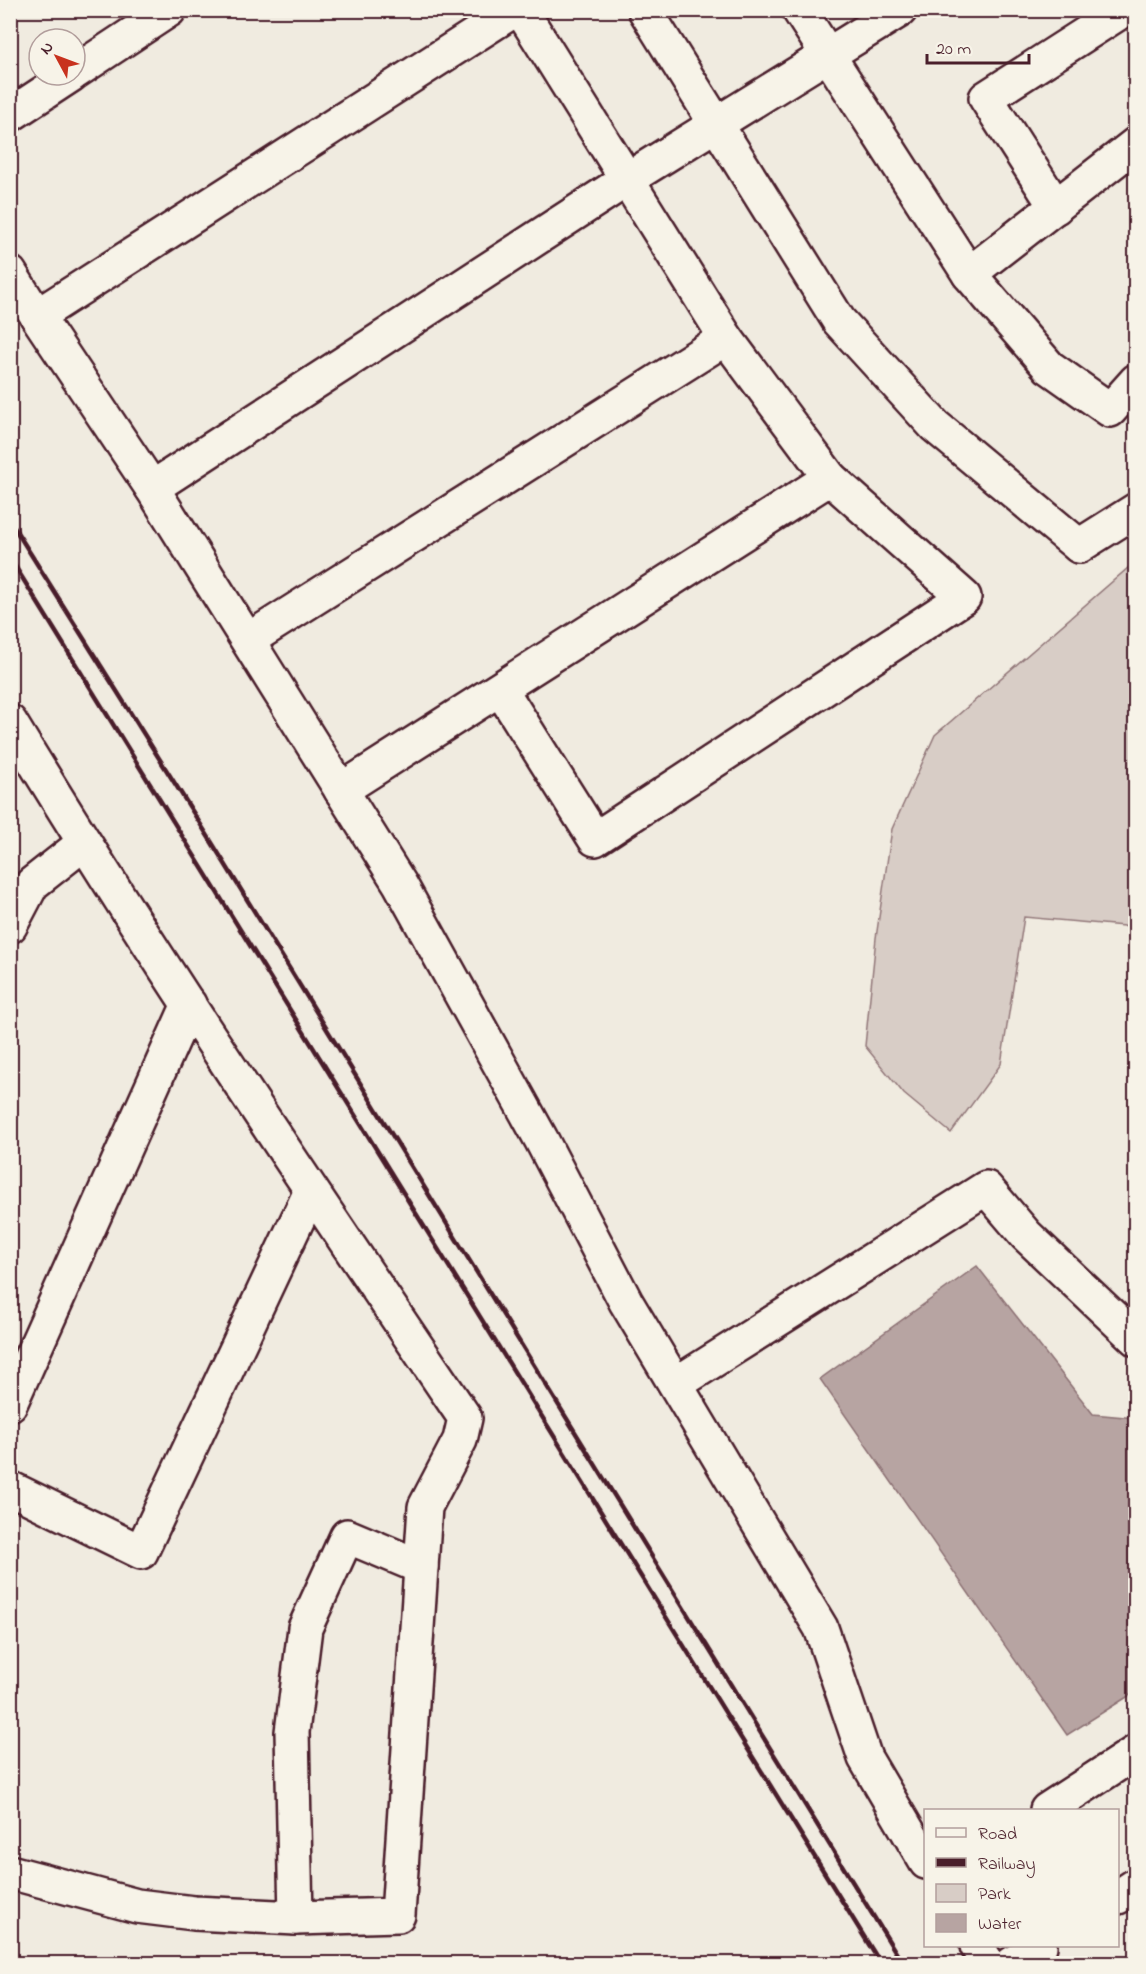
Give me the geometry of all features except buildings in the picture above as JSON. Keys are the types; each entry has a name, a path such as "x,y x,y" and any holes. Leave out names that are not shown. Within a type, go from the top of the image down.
{"street":[{"path":"87,64 169,10"},
{"path":"37,316 514,10"},
{"path":"501,690 595,839 964,597 830,478 726,338 521,10"},
{"path":"645,10 840,321 935,426 1079,546 1136,510"},
{"path":"799,10 969,274 1050,368 1110,410 1136,381"},
{"path":"152,488 626,180 828,57 900,10"},
{"path":"1056,207 986,98 1123,10"},
{"path":"10,115 53,87"},
{"path":"969,274 1056,207 1130,157"},
{"path":"10,273 152,488 400,884 542,1139 626,1302 821,1628 865,1758 924,1859"},
{"path":"248,640 726,338"},
{"path":"341,790 830,478"},
{"path":"10,722 84,843 311,1191 465,1419 460,1440 425,1507 398,1915 296,1918 194,1913 137,1906 10,1872"},
{"path":"10,926 32,884 84,843"},
{"path":"10,1404 189,1004"},
{"path":"676,1384 986,1188 1026,1235 1136,1339"},
{"path":"10,1488 141,1551 311,1191"},
{"path":"296,1918 292,1732 305,1628 347,1536 421,1567"},
{"path":"1049,1809 1136,1752"},
{"path":"1119,1896 1136,1885"},
{"path":"978,1947 988,1964"},
{"path":"1012,1964 1038,1947"}],"green space":[{"path":"1135,562 1135,931 1124,926 1024,917 1001,1064 951,1133 904,1094 865,1046 876,938 892,829 935,735"}],"water":[{"path":"977,1266 1093,1414 1135,1418 1135,1692 1067,1735 820,1379"}],"railway":[{"path":"10,521 206,833 903,1964"},
{"path":"10,558 881,1964"}]}
